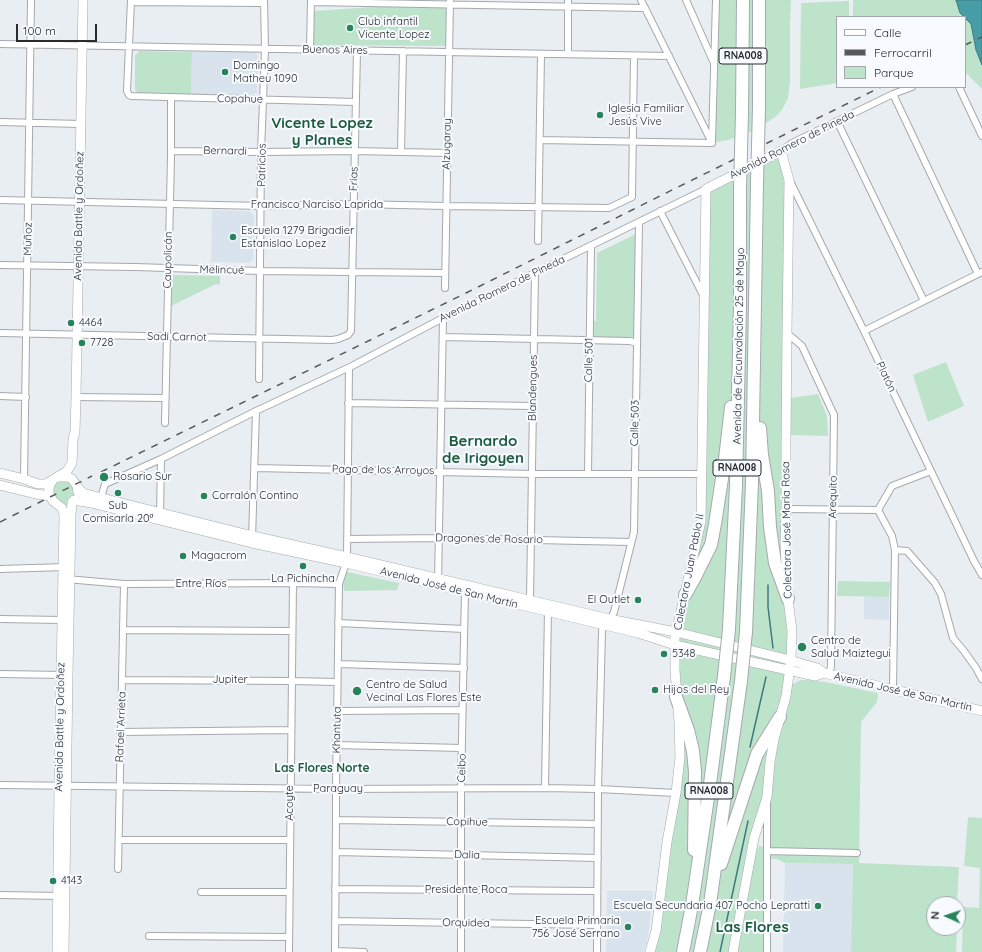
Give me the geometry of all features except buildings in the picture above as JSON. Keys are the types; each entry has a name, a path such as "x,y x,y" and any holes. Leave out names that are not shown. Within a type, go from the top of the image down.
{"highway":[{"name":"Avenida de Circunvalación 25 de Mayo","path":"683,952 692,905 711,777 729,629 736,485 740,306 743,0"},
{"name":"Avenida de Circunvalación 25 de Mayo","path":"700,952 710,904 741,681 746,632 752,482 759,108 759,0"},
{"name":"RNA008","path":"685,595 711,545 715,524 726,451 740,306"},
{"path":"754,367 762,455 768,491 770,527 775,562 788,598"},
{"path":"676,696 688,730 693,751 695,772 692,905"},
{"path":"710,904 727,844 757,754 780,717"}],"main road":[{"name":"Avenida Battle y Ordoñez","path":"56,478 68,471 72,463 76,397 83,0"},
{"name":"Colectora José María Rosa","path":"733,952 754,838 767,797 770,762 774,739 786,696 791,660 792,632 788,598 785,545 789,180 781,151"},
{"name":"Avenida Romero de Pineda","path":"706,189 781,151"},
{"name":"Colectora Juan Pablo II","path":"650,952 656,931 680,757 679,722 674,670 676,632 701,521 706,189"},
{"name":"Avenida Battle y Ordoñez","path":"74,432 76,439 76,485"},
{"path":"0,473 38,484 46,484 56,478 64,476 68,477 76,485 78,494 68,505 57,504 50,496 50,484 56,478"},
{"name":"Avenida José de San Martín","path":"76,485 83,493 160,516 252,540 346,560 606,622 675,645 815,676 826,674"},
{"path":"0,486 50,496"},
{"name":"Avenida Battle y Ordoñez","path":"66,567 73,501"},
{"name":"Avenida José de San Martín","path":"73,501 160,516"},
{"name":"Avenida Battle y Ordoñez","path":"57,504 62,508 64,515 66,567 61,896 57,952"},
{"name":"Avenida Battle y Ordoñez","path":"64,675 62,620 66,579"},
{"name":"Avenida José de San Martín","path":"465,589 530,600 548,608"},
{"name":"Avenida José de San Martín","path":"606,622 676,632 791,660 817,668 826,674 982,711"},
{"name":"Avenida Battle y Ordoñez","path":"61,896 64,952"}],"street":[{"name":"Muñoz","path":"24,479 31,0"},
{"path":"641,0 712,143"},
{"path":"686,0 715,64"},
{"path":"712,143 716,0"},
{"path":"129,46 131,1 264,1"},
{"name":"Patricios","path":"259,379 265,49 264,1"},
{"path":"310,50 311,1 568,3 645,8"},
{"name":"Alzugaray","path":"445,288 450,2"},
{"path":"568,3 568,54"},
{"name":"Buenos Aires","path":"0,44 669,56"},
{"name":"Copahue","path":"129,46 127,90 131,96 356,102"},
{"name":"Frias","path":"351,331 357,51"},
{"path":"401,152 403,52"},
{"path":"538,242 541,54"},
{"path":"633,142 634,56"},
{"name":"Avenida Romero de Pineda","path":"781,151 792,143 893,94 909,88"},
{"path":"959,88 982,136"},
{"path":"864,331 980,273 893,94"},
{"name":"Caupolicán","path":"165,423 171,98"},
{"path":"837,121 924,301"},
{"path":"0,122 81,124"},
{"path":"540,140 712,143"},
{"name":"Francisco Narciso Laprida","path":"0,200 261,206 354,204 609,208 632,197 633,142"},
{"name":"Bernardi","path":"171,151 355,151 447,153"},
{"name":"Platón","path":"789,180 982,575"},
{"name":"Avenida Romero de Pineda","path":"101,498 105,484 161,459 256,411 348,368 535,272 706,189"},
{"path":"660,211 704,297"},
{"name":"Calle 503","path":"597,952 598,789 602,631 606,622 614,612 634,532 639,222"},
{"name":"Calle 501","path":"588,474 591,246"},
{"name":"Melincué","path":"0,265 260,271 445,273"},
{"name":"Blandengues","path":"530,600 535,272"},
{"path":"438,582 443,318"},
{"name":"Sadi Carnot","path":"0,333 332,340 348,335 351,331"},
{"name":"Arequito","path":"787,333 802,346 834,416 831,666 826,674"},
{"path":"443,337 534,338 630,341 637,343"},
{"path":"346,560 348,368"},
{"path":"0,396 26,397"},
{"path":"76,397 166,398"},
{"path":"348,403 533,406"},
{"path":"252,540 256,411"},
{"path":"160,516 161,459"},
{"name":"Pago de los Arroyos","path":"255,468 532,474 702,474"},
{"path":"878,510 892,486 932,471"},
{"path":"786,509 878,510"},
{"path":"878,510 892,536 895,550 893,690"},
{"name":"Dragones de Rosario","path":"347,539 439,538 631,542"},
{"path":"895,550 907,551 935,583 941,594 953,638 964,651 982,679"},
{"name":"Khantuta","path":"335,952 336,745 339,584 346,560"},
{"path":"0,569 66,567"},
{"name":"Entre Ríos","path":"66,579 124,584 339,584"},
{"name":"Acoyte","path":"289,952 293,583"},
{"name":"Rafael Arrieta","path":"118,869 124,584"},
{"name":"Ceibo","path":"461,952 461,788 465,589"},
{"path":"545,788 548,608"},
{"path":"0,619 62,620"},
{"path":"338,623 464,629"},
{"path":"124,630 292,631"},
{"path":"338,664 464,668"},
{"path":"0,674 64,675"},
{"name":"Jupiter","path":"122,680 337,682"},
{"path":"337,711 462,710"},
{"path":"120,732 291,730"},
{"path":"336,745 462,748"},
{"name":"Paraguay","path":"0,785 290,789 545,788 676,792"},
{"path":"767,797 768,952"},
{"name":"Copihue","path":"336,820 598,824"},
{"path":"119,840 290,840"},
{"path":"767,851 857,853"},
{"name":"Dalia","path":"336,852 598,858"},
{"name":"Presidente Roca","path":"335,889 598,891"},
{"path":"201,892 289,892"},
{"path":"0,895 61,896"},
{"name":"Orquidea","path":"335,921 597,925"},
{"path":"150,936 289,937"},
{"path":"335,952 364,952"}],"shaded area":[{"name":"Domingo Matheu 1090","path":"192,52 255,52 258,56 257,93 252,95 191,95"},
{"name":"Escuela 1279 Brigadier Estanislao Lopez","path":"212,210 250,211 254,215 253,259 249,263 211,262"},
{"path":"864,597 889,597 889,620 864,619"},
{"name":"Escuela Secundaria 407 Pocho Lepratti","path":"785,863 853,864 851,952 783,952"},
{"name":"Escuela Primaria 756 José Serrano","path":"607,891 653,891 648,937 644,952 606,952"}],"green space":[{"path":"716,0 791,0 790,81 788,98 782,110 774,118 752,131 728,140 712,143"},
{"path":"853,0 956,0 960,13 963,16 853,16"},
{"path":"849,1 849,16 836,16 836,83 800,89 801,3"},
{"path":"388,6 448,7 446,46 313,45 314,11"},
{"path":"966,19 971,24 976,50 982,65 982,89 966,73"},
{"path":"139,51 192,52 191,95 139,94 135,90 135,56"},
{"path":"781,151 789,180 786,441 791,660 733,952 650,952 676,793 675,645 701,521 706,189"},
{"path":"636,234 634,335 632,338 596,337 594,335 594,321 596,321 597,253"},
{"path":"172,275 220,276 220,285 216,284 171,306"},
{"path":"946,362 964,406 928,422 913,375"},
{"path":"818,394 827,416 828,436 790,435 791,398"},
{"path":"68,477 78,495 68,505 57,504 50,484"},
{"path":"347,572 399,583 397,590 344,591 343,581"},
{"path":"838,581 890,582 889,597 837,596"},
{"path":"807,680 825,682 878,693 877,702 861,722 859,863 959,867 957,896 926,896 926,936 957,936 956,952 851,952 853,864 785,863 777,859 771,859 770,789 772,766 790,691 792,685 796,682"},
{"path":"968,817 982,818 982,952 962,952 962,936 966,936 966,907 979,908 980,868 964,866"},
{"path":"759,846 764,847 765,849 765,952 737,952 756,851"}],"water":[{"path":"956,0 982,0 982,65 976,50 971,24 966,19 966,16 963,16 960,13"}],"waterway":[{"path":"768,585 768,607 773,648"},
{"path":"750,747 766,677"},
{"path":"720,952 748,821"}],"railway":[{"path":"966,45 982,37"},
{"path":"101,472 879,88"},
{"path":"0,522 92,476"}],"place":[{"name":"Club infantil Vicente Lopez","path":"350,28"},
{"name":"Domingo Matheu 1090","path":"225,72"},
{"name":"Iglesia Familiar Jesús Vive","path":"600,115"},
{"name":"Escuela 1279 Brigadier Estanislao Lopez","path":"233,237"},
{"name":"4464","path":"71,323"},
{"name":"7728","path":"82,343"},
{"name":"Rosario Sur","path":"104,477"},
{"name":"Sub Comisaría 20ª","path":"118,493"},
{"name":"Corralón Contino","path":"204,496"},
{"name":"Magacrom","path":"183,556"},
{"name":"La Pichincha","path":"303,566"},
{"name":"El Outlet","path":"638,600"},
{"name":"Centro de Salud Maiztegui","path":"802,647"},
{"name":"5348","path":"664,654"},
{"name":"Hijos del Rey","path":"655,690"},
{"name":"Centro de Salud Vecinal Las Flores Este","path":"357,691"},
{"name":"4143","path":"53,881"},
{"name":"Escuela Secundaria 407 Pocho Lepratti","path":"818,906"},
{"name":"Escuela Primaria 756 José Serrano","path":"628,927"}],"district":[{"name":"Vicente Lopez y Planes","path":"322,132"},
{"name":"Bernardo de Irigoyen","path":"483,450"},
{"name":"Las Flores Norte","path":"322,768"},
{"name":"Las Flores","path":"752,927"}]}
